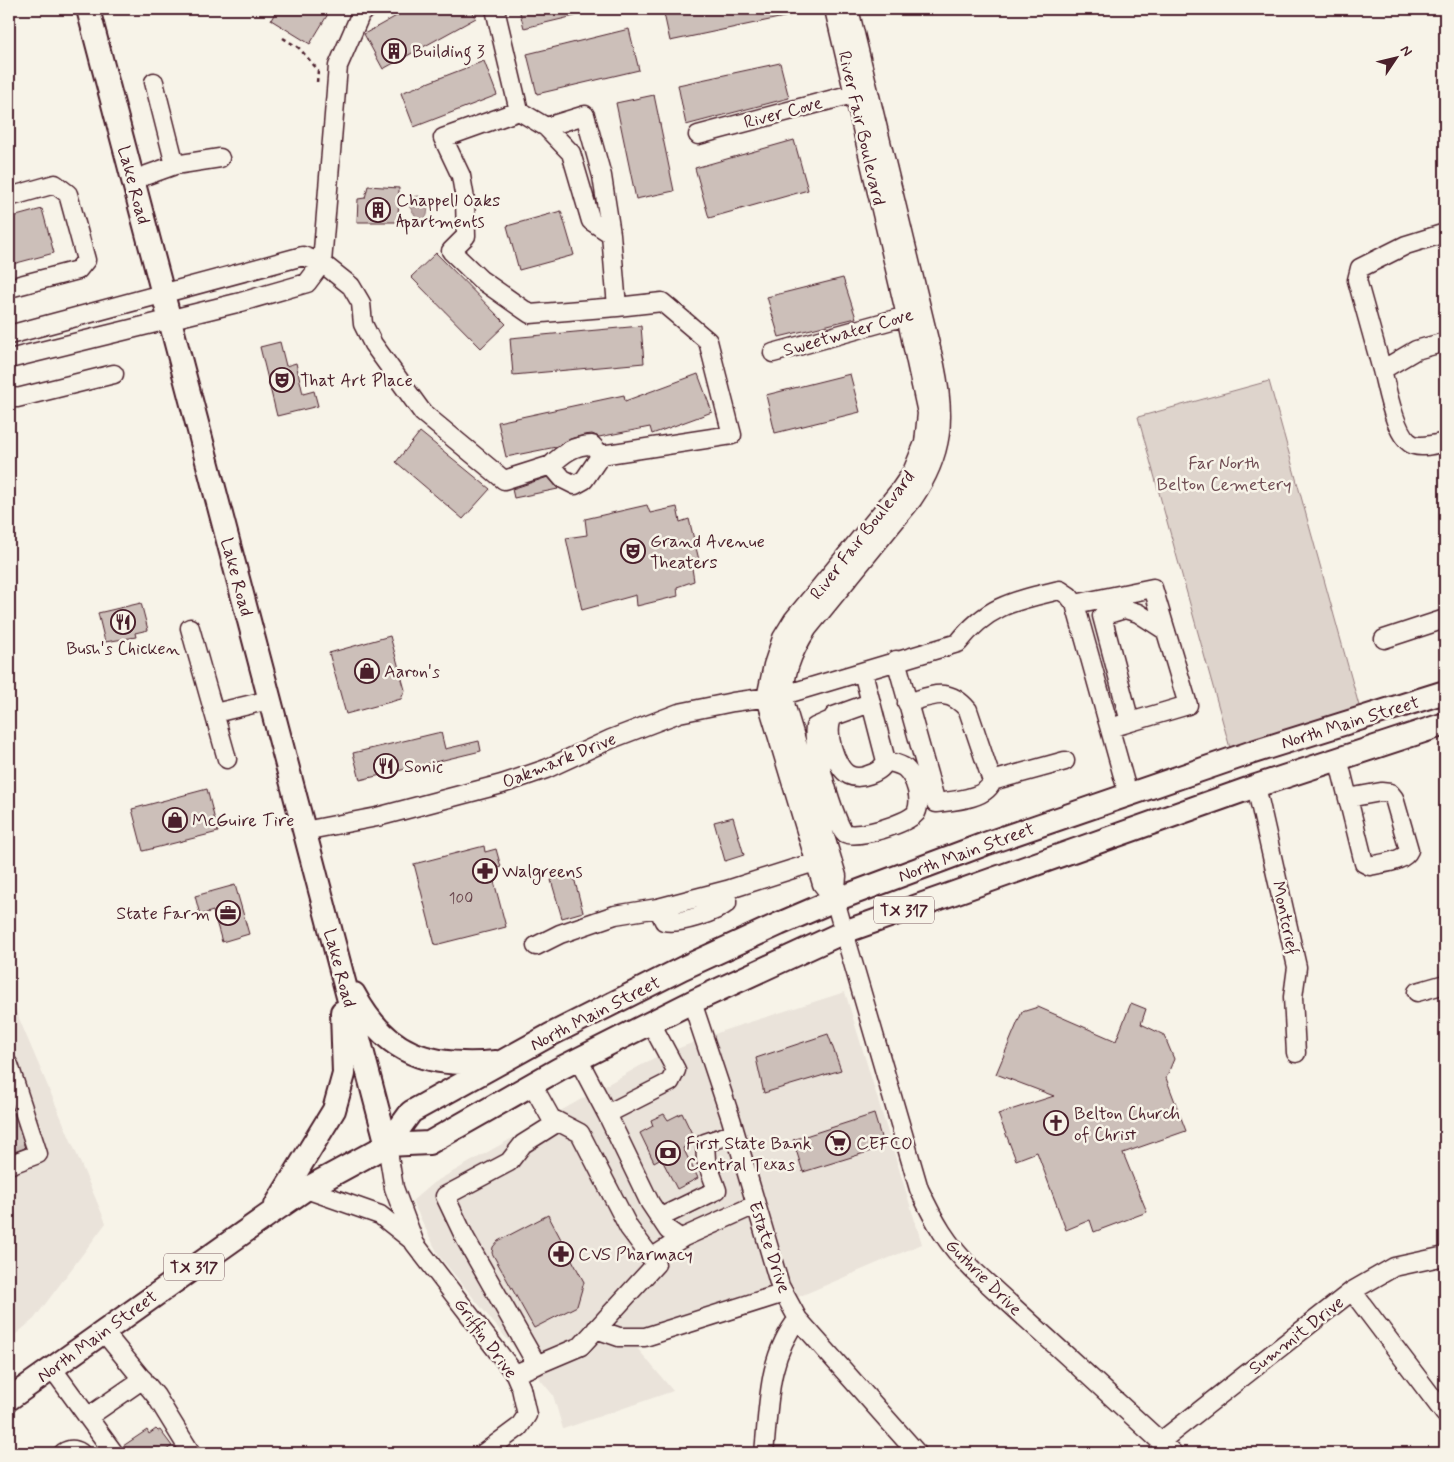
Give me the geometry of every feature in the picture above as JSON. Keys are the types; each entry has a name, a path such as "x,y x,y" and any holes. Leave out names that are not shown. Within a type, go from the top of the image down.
{"main road":[{"name":"Lake Road","path":"88,9 168,320 387,1144"},
{"name":"North Main Street","path":"9,1400 103,1331 306,1189 387,1144 411,1112 502,1062 683,968 835,900 985,844 1250,753 1445,692"},
{"name":"North Main Street","path":"387,1144 429,1143 578,1059 692,1002 844,932 1256,786 1445,724"},
{"path":"340,969 362,1010 380,1031 404,1050 428,1060 450,1064 502,1062"},
{"path":"271,1213 334,1110 344,1074 340,969"}],"street":[{"path":"9,359 168,320 307,283 322,263 338,66 361,13 367,9"},
{"path":"496,9 519,111 546,128 571,154 591,222 611,234"},
{"name":"River Fair Boulevard","path":"834,9 861,92 914,313 931,446 926,480 913,499 808,628 796,646 787,673 784,695 795,742 837,876 835,900 844,932"},
{"name":"River Fair Boulevard","path":"850,9 861,92"},
{"path":"154,82 174,165"},
{"name":"River Cove","path":"698,135 861,92"},
{"path":"519,111 443,138 462,176 465,199 466,236 451,251 480,279 530,314 662,302 708,341 732,435 601,455 584,480 575,484 562,479 551,465"},
{"path":"546,128 585,115 602,176 611,234 617,307"},
{"path":"133,180 174,165 220,158"},
{"path":"9,196 55,184 68,194 86,260 78,270 9,288"},
{"path":"1445,234 1406,245 1360,268 1357,280 1398,430 1413,445 1424,446 1445,442"},
{"path":"9,335 303,256 322,263 351,286 361,303 363,324 374,344 423,413 504,480 551,465 567,450 582,445 592,445 601,455"},
{"path":"267,266 274,292"},
{"name":"Sweetwater Cove","path":"773,353 914,313"},
{"path":"1382,370 1416,350 1445,342"},
{"path":"9,396 17,398 114,374"},
{"name":"River Fair Boulevard","path":"835,900 822,884 766,698 772,665 782,638 793,620 899,491 931,446"},
{"path":"1110,728 1188,705 1153,588 1075,604 1128,794"},
{"name":"Oakmark Drive","path":"304,831 377,817 502,784 546,769 611,739 679,714 733,702 784,695 958,643 973,624 991,611 1017,600 1060,590 1069,596 1075,604"},
{"path":"1130,722 1102,616 1125,609 1138,613 1166,631"},
{"path":"1384,639 1445,619"},
{"path":"190,628 227,759"},
{"path":"896,660 906,703 936,803 965,799 986,792 992,781 1065,761"},
{"path":"863,672 886,761"},
{"path":"906,703 938,694 953,696 959,700 968,710 992,781"},
{"path":"215,713 269,700"},
{"path":"870,703 843,712 815,727 814,743 837,821 845,833 857,836 901,823 916,813 919,800 910,774 901,766 886,761"},
{"path":"831,720 828,732 830,739 840,765 849,775 862,777 875,773 886,761"},
{"path":"1338,758 1364,863 1370,866 1404,858 1409,850 1394,798 1390,793 1381,792 1348,798"},
{"name":"Montcrief","path":"1256,786 1297,967 1293,997 1296,1053"},
{"path":"536,946 560,934 615,915 658,908 727,890 815,862"},
{"name":"Guthrie Drive","path":"844,932 919,1189 950,1246 1173,1453"},
{"path":"1417,992 1445,984"},
{"name":"Estate Drive","path":"692,1002 784,1293 798,1319 917,1453"},
{"path":"607,1114 670,1082 676,1070 651,1022"},
{"path":"578,1059 659,1218 668,1230 682,1239"},
{"path":"9,1064 13,1086 22,1114 38,1154 9,1166"},
{"path":"515,1374 581,1346 656,1264 629,1228 580,1133 551,1118 532,1084"},
{"path":"536,1365 465,1238 446,1196 509,1162 523,1144 558,1122"},
{"path":"659,1218 717,1190 706,1160 705,1143 734,1133"},
{"name":"Griffin Drive","path":"387,1144 394,1188 415,1244"},
{"name":"Griffin Drive","path":"306,1189 380,1215 415,1244 515,1374 521,1388 527,1415 519,1427 484,1453"},
{"path":"651,1258 682,1239 755,1205"},
{"name":"Summit Drive","path":"1160,1442 1352,1292 1394,1267 1445,1256"},
{"path":"1352,1292 1445,1414"},
{"path":"596,1330 619,1337 645,1337 784,1293"},
{"path":"764,1453 776,1357 786,1334 798,1319"},
{"path":"103,1331 156,1396 191,1453"},
{"path":"52,1368 114,1453"},
{"path":"88,1417 143,1379"},
{"path":"62,1453 67,1450 76,1450 81,1453"}],"path":[{"path":"282,38 299,48 318,70 317,83"},
{"path":"299,48 302,43"}],"shaded area":[{"path":"419,196 421,203 428,207 427,215 423,222 417,218 409,206 411,197"},
{"path":"845,992 922,1244 798,1297 664,1338 638,1349 673,1391 563,1429 553,1395 439,1256 412,1201 433,1183 654,1058 725,1030"},
{"path":"9,995 106,1223 34,1319 9,1340"}],"green space":[{"name":"Far North Belton Cemetery","path":"1269,381 1361,713 1230,748 1138,417"}],"building":[{"path":"277,9 331,9 310,44 271,20"},
{"name":"Building 3","path":"409,9 471,9 476,18 383,69 364,34"},
{"path":"519,9 586,9 587,13 524,28"},
{"path":"663,9 797,9 798,14 670,41"},
{"path":"629,29 639,70 537,94 527,54"},
{"path":"484,61 497,95 414,127 401,93"},
{"path":"780,63 789,98 686,125 678,85"},
{"path":"654,95 674,191 636,199 616,103"},
{"path":"794,140 808,190 709,218 695,168"},
{"name":"Chappell Oaks Apartments","path":"368,186 399,188 398,222 357,222 358,199 365,198"},
{"path":"42,209 54,253 9,265 9,218"},
{"path":"561,211 574,255 519,270 507,226"},
{"path":"436,253 506,324 481,348 411,277"},
{"path":"843,278 856,318 779,337 767,297"},
{"path":"641,326 644,363 513,375 510,338"},
{"name":"That Art Place","path":"280,342 286,366 296,363 303,394 314,391 318,406 277,416 260,347"},
{"path":"698,374 712,412 652,434 650,427 599,437 592,434 584,435 570,439 556,447 506,457 498,422 624,395 625,401"},
{"path":"850,374 860,412 775,433 766,395"},
{"path":"420,432 490,489 463,519 396,462"},
{"path":"548,477 558,489 514,498 512,489"},
{"name":"Grand Avenue Theaters","path":"647,505 650,513 677,507 680,522 689,519 700,564 692,568 694,581 677,587 678,596 637,606 636,595 582,610 566,538 587,535 585,519"},
{"name":"Bush's Chicken","path":"141,603 148,630 135,633 136,637 105,642 98,613"},
{"name":"Aaron's","path":"390,636 405,690 401,699 346,714 329,653"},
{"name":"Sonic","path":"441,732 445,749 479,741 481,751 360,780 353,753"},
{"name":"McGuire Tire","path":"207,789 218,832 143,851 132,809"},
{"path":"733,817 744,855 725,861 714,822"},
{"name":"Walgreens","path":"484,846 485,852 496,849 501,867 491,870 506,927 435,945 414,864"},
{"path":"573,874 583,912 562,918 551,880"},
{"name":"State Farm","path":"235,885 249,934 222,942 213,911 200,915 195,896"},
{"name":"Belton Church of Christ","path":"1131,1003 1146,1009 1141,1024 1164,1035 1174,1059 1166,1078 1186,1131 1123,1153 1147,1212 1094,1232 1090,1220 1066,1230 1037,1152 1016,1160 998,1114 1054,1096 996,1074 1022,1012 1038,1007 1116,1041"},
{"path":"828,1034 841,1070 764,1093 756,1058"},
{"path":"9,1099 25,1148 9,1154"},
{"name":"First State Bank Central Texas","path":"682,1113 695,1140 683,1148 698,1178 677,1189 661,1158 654,1162 640,1133 653,1126 651,1120 664,1114 668,1120"},
{"name":"CEFCO","path":"874,1114 884,1147 803,1172 793,1140"},
{"name":"CVS Pharmacy","path":"548,1215 584,1282 577,1306 534,1328 492,1253 493,1247 498,1241"},
{"path":"156,1429 160,1430 172,1446 162,1453 128,1453 123,1446 147,1430 149,1434"}],"tunnel":[{"path":"9,1119 20,1115"},
{"path":"9,1139 25,1133"}],"place":[{"name":"Building 3","path":"394,51"},
{"name":"Chappell Oaks Apartments","path":"378,210"},
{"name":"That Art Place","path":"282,380"},
{"name":"Grand Avenue Theaters","path":"633,551"},
{"name":"Bush's Chicken","path":"123,622"},
{"name":"Aaron's","path":"367,671"},
{"name":"Sonic","path":"386,766"},
{"name":"McGuire Tire","path":"175,820"},
{"name":"Walgreens","path":"485,871"},
{"name":"State Farm","path":"228,913"},
{"name":"Belton Church of Christ","path":"1056,1123"},
{"name":"CEFCO","path":"838,1143"},
{"name":"First State Bank Central Texas","path":"668,1153"},
{"name":"CVS Pharmacy","path":"561,1254"}]}
